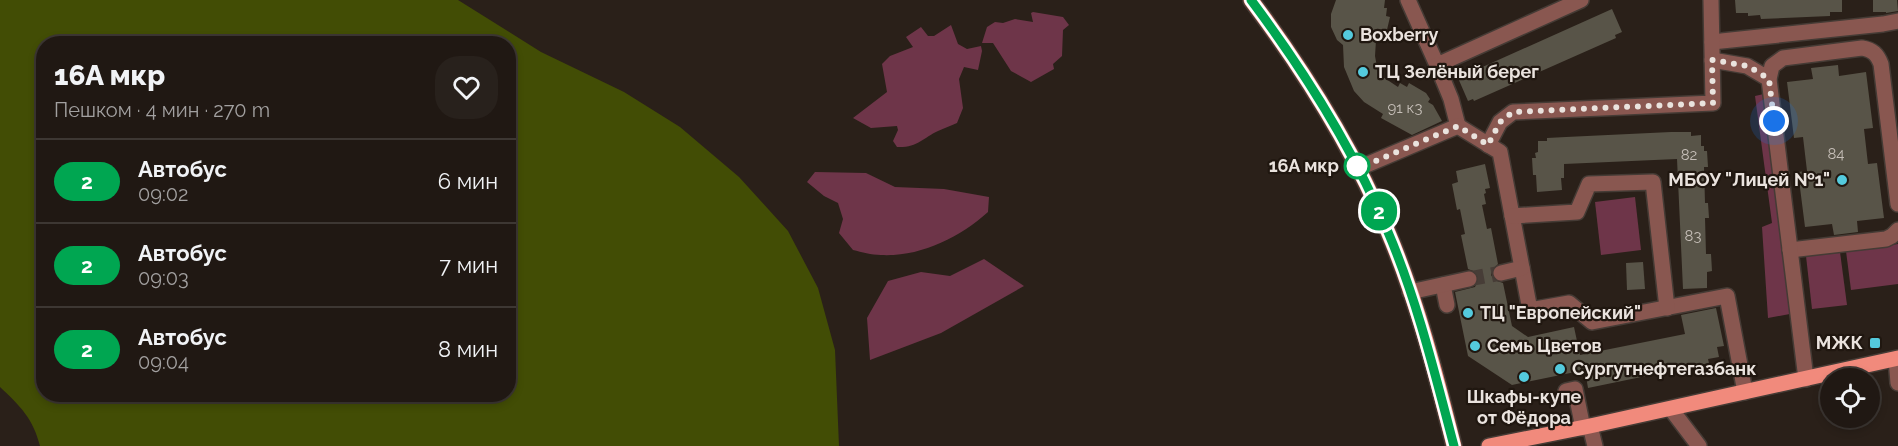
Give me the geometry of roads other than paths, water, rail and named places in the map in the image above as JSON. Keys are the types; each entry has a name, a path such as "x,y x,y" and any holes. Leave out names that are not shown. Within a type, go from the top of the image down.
{"main road":[{"path":"1251,0 1311,85 1337,127 1388,231 1410,292 1454,446"},
{"path":"1490,446 1897,359"}],"street":[{"path":"1408,0 1451,99 1458,126 1500,152 1530,310 1569,303 1592,322 1727,296 1745,392"},
{"path":"1437,65 1581,0"},
{"path":"1488,145 1500,122 1513,112 1713,103 1711,0"},
{"path":"1712,42 1898,21"},
{"path":"1806,379 1769,79 1772,66 1783,58 1862,48 1871,50 1878,56 1881,64 1898,204"},
{"path":"1712,60 1748,66 1769,79"},
{"path":"1359,168 1458,126"},
{"path":"1512,216 1577,212 1589,184 1653,182 1667,308"},
{"path":"1790,250 1886,239 1898,230"},
{"path":"1501,273 1522,268"},
{"path":"1410,292 1469,279"},
{"path":"1443,285 1447,305"},
{"path":"1897,359 1898,382"},
{"path":"1566,391 1575,389 1595,446"},
{"path":"1671,409 1699,446"}],"tunnel":[{"path":"1469,279 1501,273"}],"place":[{"name":"Boxberry","path":"1348,35"},
{"name":"ТЦ Зелёный берег","path":"1363,72"},
{"name":"16А мкр","path":"1357,166"},
{"name":"МБОУ \"Лицей №1\"","path":"1842,180"},
{"name":"ТЦ \"Европейский\"","path":"1468,313"},
{"name":"МЖК","path":"1875,343"},
{"name":"Семь Цветов","path":"1475,346"},
{"name":"Сургутнефтегазбанк","path":"1560,369"},
{"name":"Шкафы-купе от Фёдора","path":"1524,377"}]}
